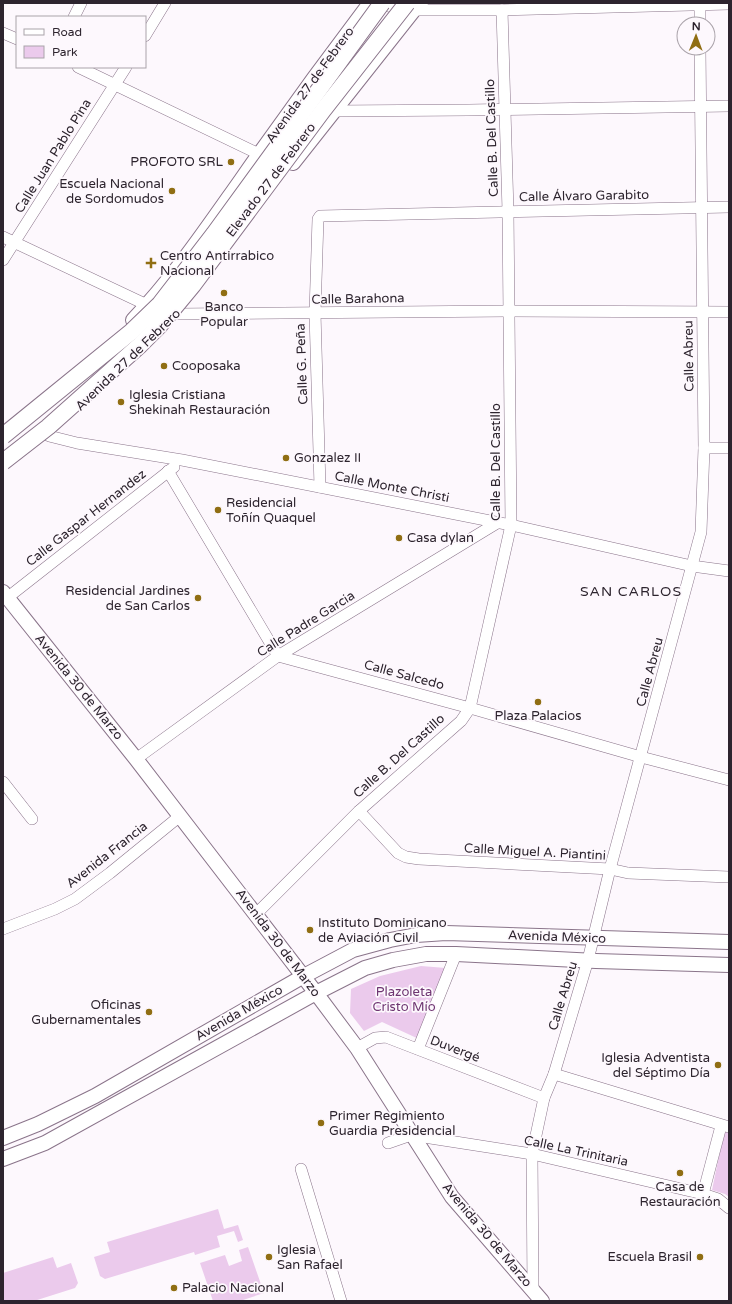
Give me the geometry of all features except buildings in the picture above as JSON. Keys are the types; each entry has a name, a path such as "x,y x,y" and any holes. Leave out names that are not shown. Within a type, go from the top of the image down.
{"highway":[{"name":"Elevado 27 de Febrero","path":"3,436 131,332 160,304 214,234 382,3"},
{"name":"Elevado 27 de Febrero","path":"3,462 48,427 140,345 159,326 193,285 388,25 414,5"}],"main road":[{"name":"Avenida 27 de Febrero","path":"3,426 125,328 147,305 186,257 259,154 370,3"},
{"name":"Avenida 27 de Febrero","path":"3,467 49,436 178,314 414,5"},
{"name":"Avenida 30 de Marzo","path":"5,595 136,759 357,1048 411,1135 452,1197 542,1301"},
{"name":"Avenida México","path":"3,1138 38,1124 94,1096 302,977 353,950 390,940 416,935 446,933 729,942"},
{"name":"Avenida México","path":"3,1159 51,1139 316,993 365,968 393,960 426,954 456,954 729,965"}],"street":[{"path":"74,16 81,3"},
{"path":"146,34 166,3"},
{"path":"370,3 502,10 729,4"},
{"path":"700,4 700,16"},
{"name":"Calle B. Del Castillo","path":"256,914 359,811 460,721 470,708 511,525 508,212 502,10"},
{"path":"3,33 16,39"},
{"name":"Calle Abreu","path":"533,1290 532,1154 544,1098 554,1074 588,960 610,869 701,532 704,448 700,56"},
{"path":"80,68 259,154"},
{"name":"Calle Juan Pablo Pina","path":"3,260 125,68"},
{"path":"333,111 729,106"},
{"name":"Calle Álvaro Garabito","path":"320,216 701,206 729,207"},
{"name":"Calle G. Peña","path":"320,216 318,219 315,313 320,487"},
{"name":"Calle Barahona","path":"3,237 147,305 178,314 508,311 729,312"},
{"name":"Calle Monte Christi","path":"49,436 77,443 182,460 511,525 728,574"},
{"path":"704,448 729,448"},
{"name":"Calle Gaspar Hernandez","path":"5,595 182,460"},
{"path":"168,471 278,656"},
{"name":"Calle Padre Garcia","path":"136,759 278,656 497,523"},
{"name":"Calle Salcedo","path":"278,656 729,780"},
{"path":"3,782 32,819"},
{"name":"Calle Miguel A. Piantini","path":"359,811 398,853 406,857 419,859 610,869 628,873 729,877"},
{"name":"Avenida Francia","path":"3,929 55,909 75,899 110,873 180,816"},
{"path":"418,1050 456,954"},
{"name":"Duvergé","path":"357,1048 375,1038 386,1037 544,1098"},
{"path":"554,1074 725,1126 703,1194"},
{"path":"388,1143 411,1135"},
{"name":"Calle La Trinitaria","path":"411,1135 532,1154 703,1194 718,1199 729,1208"},
{"path":"301,1169 341,1301"}],"green space":[{"name":"Plazoleta Cristo Mío","path":"421,966 446,968 421,1040 382,1022 364,1031 350,1013 351,989 380,976"},
{"path":"724,1132 729,1133 729,1197 725,1194 712,1190"},
{"path":"218,1209 224,1229 238,1225 243,1240 238,1242 234,1231 217,1236 220,1247 195,1255 194,1252 105,1279 100,1276 94,1257 110,1252 107,1242"},
{"path":"248,1247 264,1293 240,1301 213,1301 200,1263 225,1255 229,1266 242,1261 239,1250"},
{"path":"53,1257 57,1268 71,1263 78,1283 75,1288 34,1301 3,1301 3,1273"}],"place":[{"name":"PROFOTO SRL","path":"231,162"},
{"name":"Escuela Nacional de Sordomudos","path":"172,191"},
{"name":"Centro Antirrabico Nacional","path":"151,263"},
{"name":"Banco Popular","path":"224,293"},
{"name":"Cooposaka","path":"164,366"},
{"name":"Iglesia Cristiana Shekinah Restauración","path":"121,402"},
{"name":"Gonzalez II","path":"286,458"},
{"name":"Residencial Toñín Quaquel","path":"218,510"},
{"name":"Casa dylan","path":"399,538"},
{"name":"Residencial Jardines de San Carlos","path":"198,598"},
{"name":"Plaza Palacios","path":"538,702"},
{"name":"Instituto Dominicano de Aviación Civil","path":"310,930"},
{"name":"Oficinas Gubernamentales","path":"149,1012"},
{"name":"Iglesia Adventista del Séptimo Día","path":"718,1065"},
{"name":"Primer Regimiento Guardia Presidencial","path":"321,1123"},
{"name":"Casa de Restauración","path":"680,1173"},
{"name":"Iglesia San Rafael","path":"269,1257"},
{"name":"Escuela Brasil","path":"700,1257"},
{"name":"Palacio Nacional","path":"174,1288"}],"district":[{"name":"SAN CARLOS","path":"631,591"}]}
